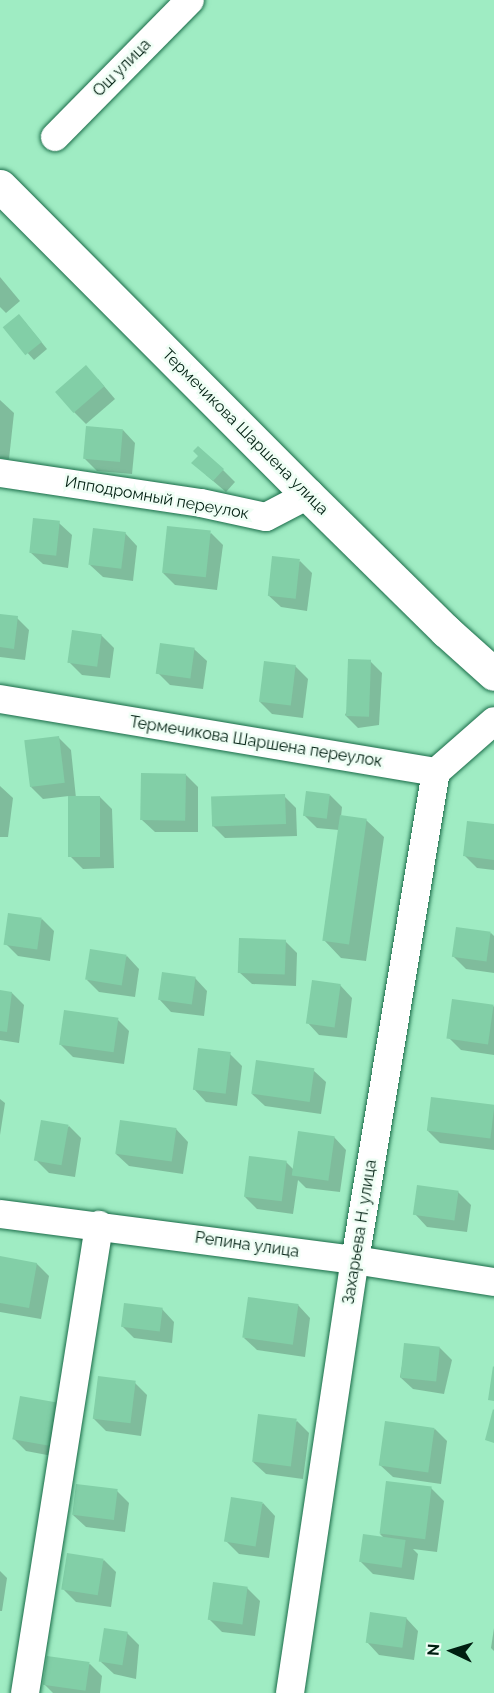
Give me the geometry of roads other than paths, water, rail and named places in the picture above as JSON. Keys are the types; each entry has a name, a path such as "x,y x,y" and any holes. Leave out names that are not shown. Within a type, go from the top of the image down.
{"street":[{"name":"Ош улица","path":"55,136 190,0"},
{"name":"Термечикова Шаршена улица","path":"0,186 308,495 446,631 494,674"},
{"name":"Ипподромный переулок","path":"0,473 201,503 266,517 308,495"},
{"name":"Термечикова Шаршена переулок","path":"0,699 436,772"},
{"path":"436,772 494,721"},
{"name":"Захарьева Н. улица","path":"290,1693 355,1260 436,772"},
{"name":"Репина улица","path":"0,1214 99,1225 355,1260 494,1282"},
{"path":"24,1693 99,1225"}]}
